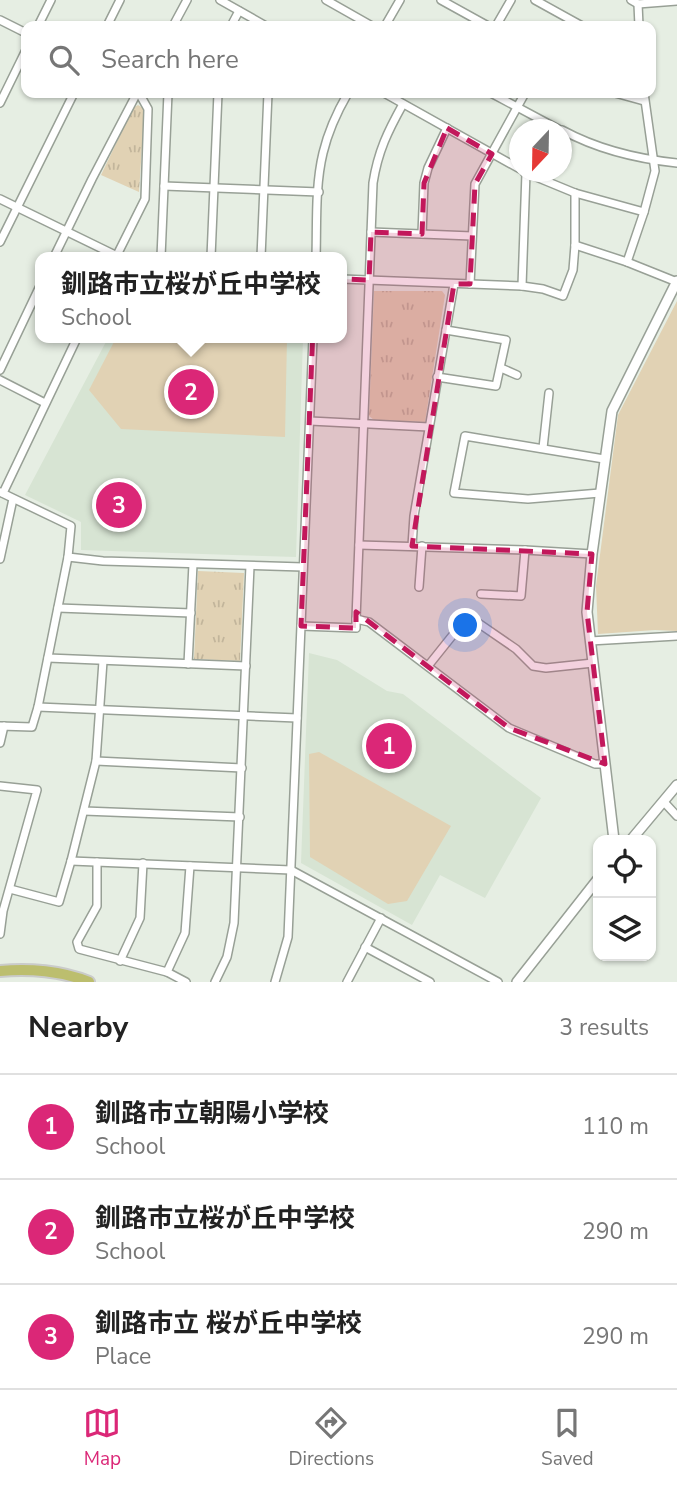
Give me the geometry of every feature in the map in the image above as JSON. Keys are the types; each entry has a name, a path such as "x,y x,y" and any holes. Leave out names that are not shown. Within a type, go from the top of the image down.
{"main road":[{"path":"0,971 56,973 89,982"}],"street":[{"path":"40,21 51,0"},
{"path":"110,21 120,0"},
{"path":"176,21 187,0"},
{"path":"220,0 257,21"},
{"path":"326,0 363,21"},
{"path":"388,21 400,0"},
{"path":"441,0 456,4 481,21"},
{"path":"499,21 511,0"},
{"path":"535,0 573,21"},
{"path":"638,21 635,2 677,1"},
{"path":"234,21 239,11"},
{"path":"0,20 21,30"},
{"path":"0,103 21,60"},
{"path":"0,242 72,98"},
{"path":"57,252 92,178 135,98"},
{"path":"119,252 145,199 148,109 141,98"},
{"path":"161,252 167,98"},
{"path":"211,252 218,98"},
{"path":"261,252 268,98"},
{"path":"316,252 323,154 332,122 345,98"},
{"path":"393,98 509,163"},
{"path":"500,98 540,119"},
{"path":"470,284 475,184 522,98"},
{"path":"627,262 655,171 644,98"},
{"path":"301,626 356,628 373,183 376,163 385,138 403,104"},
{"path":"422,234 424,183 447,128"},
{"path":"572,135 588,142 654,160 677,163"},
{"path":"522,286 523,182"},
{"path":"549,182 575,193 644,212"},
{"path":"164,186 319,192"},
{"path":"347,279 522,286 563,296 573,270 575,193"},
{"path":"0,199 107,252"},
{"path":"371,232 472,236"},
{"path":"575,245 677,281 612,411 592,554 587,612 613,835"},
{"path":"412,546 414,516 454,284"},
{"path":"0,370 35,296"},
{"path":"438,377 496,386 506,340 446,330"},
{"path":"0,743 2,726 32,727 68,557 71,526 1,492 74,343"},
{"path":"275,982 288,937 313,343"},
{"path":"501,368 517,375"},
{"path":"0,380 45,402"},
{"path":"543,448 549,393"},
{"path":"310,421 429,427"},
{"path":"600,493 528,499 454,493 465,436 604,458"},
{"path":"0,559 13,499"},
{"path":"359,545 592,554"},
{"path":"419,587 422,546"},
{"path":"481,594 521,596 525,550"},
{"path":"68,557 103,561 303,568"},
{"path":"188,664 193,564"},
{"path":"215,982 227,957 234,923 250,566"},
{"path":"58,608 191,613"},
{"path":"428,666 468,616 516,649 533,666 546,668 593,663"},
{"path":"356,619 369,622 509,728 595,764 605,764"},
{"path":"590,641 677,636"},
{"path":"48,658 246,666"},
{"path":"10,889 59,902 96,761 103,661"},
{"path":"38,707 297,718"},
{"path":"96,761 242,768"},
{"path":"635,835 677,785"},
{"path":"0,786 37,790 3,911 0,934"},
{"path":"664,802 677,816"},
{"path":"83,811 240,817"},
{"path":"71,861 291,870 498,982"},
{"path":"97,862 97,906 77,942 79,949 167,972 186,982"},
{"path":"120,961 140,918 143,863"},
{"path":"167,972 184,933 190,866"},
{"path":"517,982 593,884"},
{"path":"346,982 381,918"},
{"path":"365,947 430,982"}],"highlighted area":[{"path":"447,128 492,154 475,184 470,284 454,284 412,546 592,554 587,612 605,764 509,728 356,612 356,628 301,626 315,278 369,280 371,232 422,234 424,183"}],"shaded area":[{"path":"105,343 303,343 296,557 81,550 81,522 25,495"},
{"path":"309,653 337,660 387,691 403,694 541,798 485,898 440,875 412,925 301,863"}],"green space":[{"path":"138,105 143,108 144,116 139,192 101,175 133,108"},
{"path":"374,291 442,291 445,295 425,422 374,420 369,416"},
{"path":"677,301 677,631 598,634 596,586 618,415"},
{"path":"113,343 287,343 285,437 121,429 89,390"},
{"path":"198,571 244,573 240,661 194,659"},
{"path":"319,752 451,826 407,901 388,904 310,857 309,754"}],"place":[{"name":"釧路市立桜が丘中学校","path":"191,392"},
{"name":"釧路市立 桜が丘中学校","path":"119,505"},
{"name":"釧路市立朝陽小学校","path":"389,746"}]}
